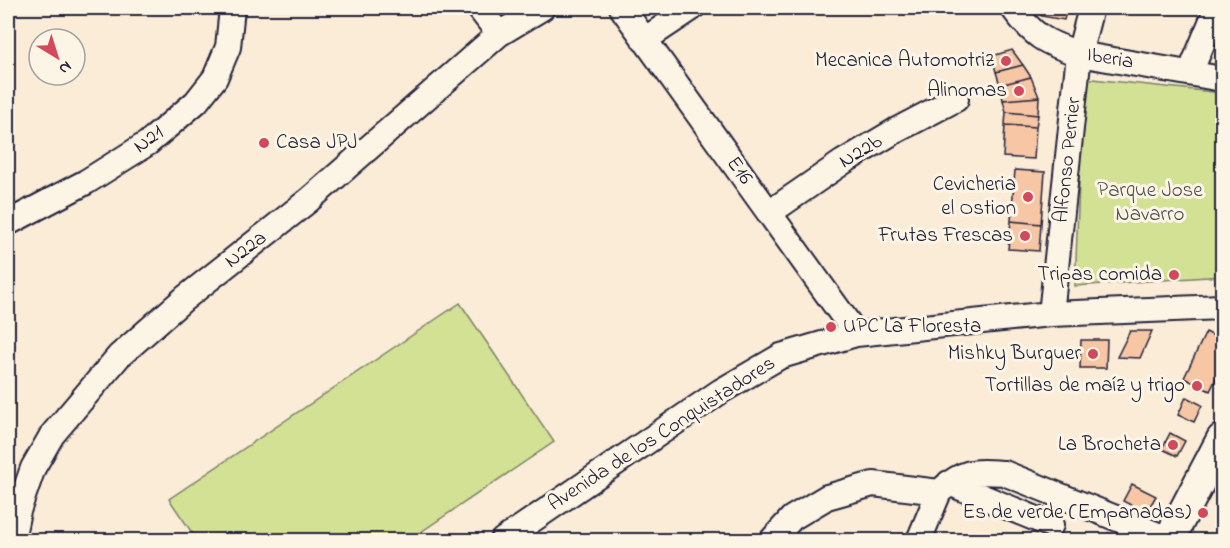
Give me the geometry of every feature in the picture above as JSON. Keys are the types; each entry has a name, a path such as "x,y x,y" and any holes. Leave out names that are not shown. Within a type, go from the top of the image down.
{"main road":[{"path":"1169,540 1222,439"}],"street":[{"name":"N21","path":"8,223 86,182 148,143 196,102 215,78 228,47 232,8"},
{"path":"479,8 499,34"},
{"name":"N22a","path":"12,540 18,511 33,468 52,435 119,356 185,298 309,200 499,34 542,8"},
{"name":"E16","path":"622,8 856,334"},
{"path":"644,40 692,8"},
{"name":"Iberia","path":"1013,8 1024,23 1042,39 1079,54 1222,79"},
{"name":"Alfonso Perrier","path":"1051,314 1079,54 1091,8"},
{"path":"1190,73 1217,8"},
{"name":"N22b","path":"769,213 851,157 956,99"},
{"name":"Avenida de los Conquistadores","path":"503,540 721,391 781,356 856,334 1051,314 1222,307"},
{"path":"920,540 944,487 957,476 982,471 1004,473 1169,540"},
{"path":"772,540 792,518 827,497 873,484 944,487 1050,525"}],"green space":[{"name":"Parque Jose Navarro","path":"1083,78 1222,93 1222,276 1075,286"},
{"path":"460,303 554,442 409,540 197,540 169,499"}],"building":[{"path":"1034,8 1067,8 1064,20 1042,16"},
{"name":"Mecanica Automotriz","path":"1012,50 1023,65 996,72 992,56"},
{"path":"1023,65 1031,77 1000,85 996,72"},
{"name":"Alinomas","path":"1031,77 1039,97 1003,100 1000,85"},
{"path":"1039,97 1038,115 1006,112 1003,100"},
{"path":"1006,112 1038,115 1036,127 1005,125"},
{"path":"1005,125 1036,127 1034,159 1003,157"},
{"name":"Cevicheria el Ostion","path":"1015,170 1045,172 1041,224 1011,221"},
{"name":"Frutas Frescas","path":"1011,221 1041,224 1039,251 1008,249"},
{"path":"1130,331 1152,331 1140,358 1117,357"},
{"path":"1206,332 1222,340 1222,366 1210,391 1184,378"},
{"name":"Mishky Burguer","path":"1081,340 1107,340 1106,368 1080,368"},
{"path":"1186,397 1202,405 1194,422 1178,415"},
{"name":"La Brocheta","path":"1170,433 1185,441 1177,456 1162,449"},
{"path":"1132,484 1156,496 1146,513 1123,501"},
{"path":"1108,533 1123,540 1104,540"}],"place":[{"name":"Mecanica Automotriz","path":"1006,61"},
{"name":"Alinomas","path":"1019,91"},
{"name":"Casa JPJ","path":"264,143"},
{"name":"Cevicheria el Ostion","path":"1028,197"},
{"name":"Frutas Frescas","path":"1025,236"},
{"name":"Tripas comida","path":"1174,275"},
{"name":"UPC La Floresta","path":"831,327"},
{"name":"Mishky Burguer","path":"1093,354"},
{"name":"Tortillas de maíz y trigo","path":"1197,386"},
{"name":"La Brocheta","path":"1173,445"},
{"name":"Es de verde (Empanadas)","path":"1203,513"}]}
